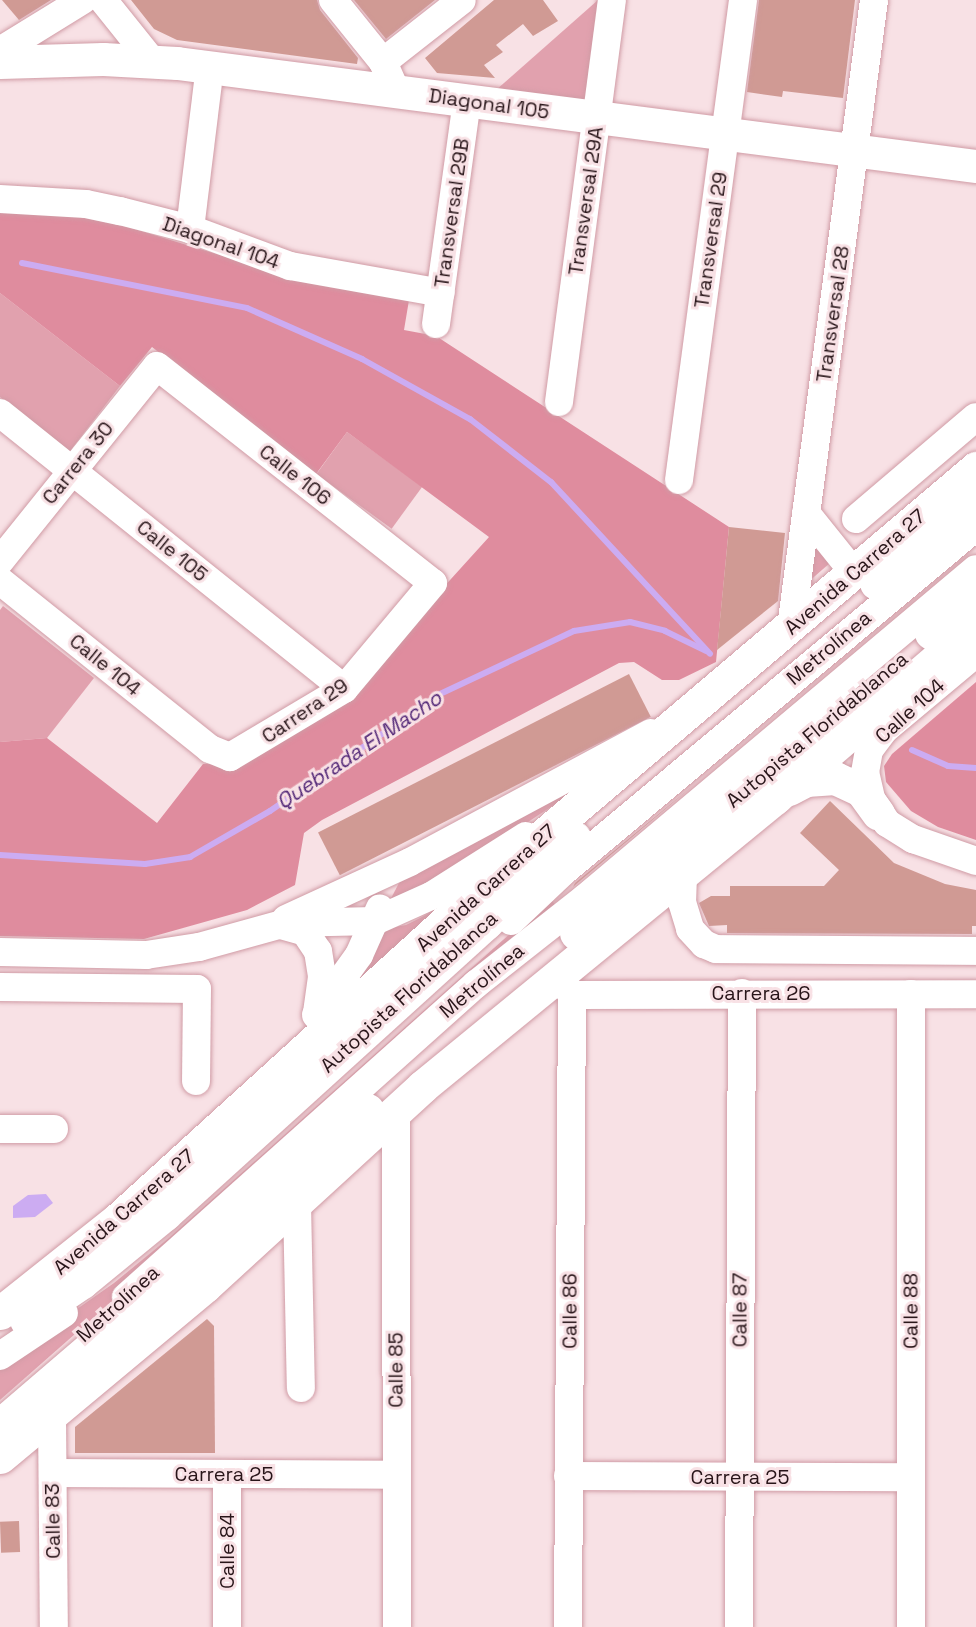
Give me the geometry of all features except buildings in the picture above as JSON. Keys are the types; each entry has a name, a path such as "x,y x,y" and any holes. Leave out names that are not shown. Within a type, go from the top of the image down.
{"main road":[{"name":"Diagonal 105","path":"0,62 151,60 389,77 467,101 976,166"},
{"name":"Avenida Carrera 27","path":"0,1313 108,1228 508,865 696,709 976,468"},
{"name":"Autopista Floridablanca","path":"0,1335 82,1282 165,1214 486,923 569,841 976,501"},
{"name":"Autopista Floridablanca","path":"0,1425 976,594"},
{"path":"0,1457 52,1416 297,1204 396,1113 564,985 682,875 976,625"},
{"path":"775,798 806,780 835,778 861,790 878,813"}],"street":[{"path":"0,51 82,0"},
{"path":"103,0 151,60"},
{"path":"333,0 389,77 462,0"},
{"name":"Transversal 29A","path":"559,402 612,0"},
{"name":"Transversal 29","path":"680,480 743,0"},
{"name":"Transversal 28","path":"791,628 874,0"},
{"path":"190,230 210,66"},
{"name":"Transversal 29B","path":"436,324 467,101"},
{"name":"Diagonal 104","path":"0,199 86,204 190,230 290,266 441,293"},
{"name":"Carrera 30","path":"0,561 157,366"},
{"name":"Calle 106","path":"157,366 433,583"},
{"name":"Calle 105","path":"0,413 344,689"},
{"path":"856,519 976,417"},
{"path":"806,513 854,573"},
{"name":"Metrolínea","path":"0,1356 107,1282 165,1235 564,871 976,526"},
{"name":"Metrolínea","path":"0,1407 476,984 585,898 976,569"},
{"name":"Calle 104","path":"0,581 210,749"},
{"name":"Carrera 29","path":"210,749 230,757 241,754 344,689 433,583"},
{"name":"Calle 104","path":"878,813 865,772 869,750 884,730 976,653"},
{"path":"0,952 157,954 199,948 273,925 410,862 696,709"},
{"path":"273,925 375,921 431,896 601,788"},
{"path":"878,813 913,839 976,861"},
{"path":"290,1065 316,1015 360,955 388,889 410,862"},
{"path":"682,875 682,903 690,929 704,944 716,949 976,951"},
{"path":"273,925 297,927 315,946 322,977 316,1015"},
{"name":"Carrera 26","path":"564,985 742,993 976,994"},
{"name":"Calle 86","path":"564,985 568,1627"},
{"path":"0,987 197,989 196,1081"},
{"name":"Calle 87","path":"739,1627 742,993"},
{"name":"Calle 88","path":"911,994 911,1627"},
{"name":"Calle 85","path":"396,1113 397,1627"},
{"path":"0,1129 54,1129"},
{"path":"297,1204 301,1388"},
{"name":"Calle 83","path":"52,1416 54,1627"},
{"name":"Carrera 25","path":"52,1473 396,1475"},
{"name":"Calle 84","path":"227,1474 227,1627"},
{"name":"Carrera 25","path":"568,1476 911,1477"}],"shaded area":[{"path":"598,0 588,101 496,90"},
{"path":"0,212 81,217 128,227 285,275 409,300 404,330 436,336 729,527 716,662 679,680 662,680 634,662 619,663 322,820 304,833 295,885 247,910 144,939 0,936 0,742 47,738 157,823 203,764 247,762 441,590 489,537 347,432 316,474 152,347 120,386 0,293"},
{"path":"0,293 120,386 70,451 0,397"},
{"path":"347,432 422,487 392,529 316,474"},
{"path":"811,540 830,563 807,583"},
{"path":"3,606 94,678 47,738 0,742 0,610"},
{"path":"976,682 976,840 938,827 911,811 886,782 884,766 892,754"},
{"path":"599,775 457,869 384,912 400,881"},
{"path":"550,898 558,909 0,1400 0,1363 114,1283 169,1238"},
{"path":"436,910 323,1022 383,929 406,925"},
{"path":"46,1194 53,1203 35,1217 13,1218 13,1206 28,1195"}],"waterway":[{"path":"22,263 247,308 362,359 470,419 551,482 710,654"},
{"name":"Quebrada El Macho","path":"0,855 145,864 190,857 270,811 440,694 574,631 630,622 665,631 706,651"},
{"name":"Quebrada El Macho","path":"912,750 948,766 976,768"}]}
